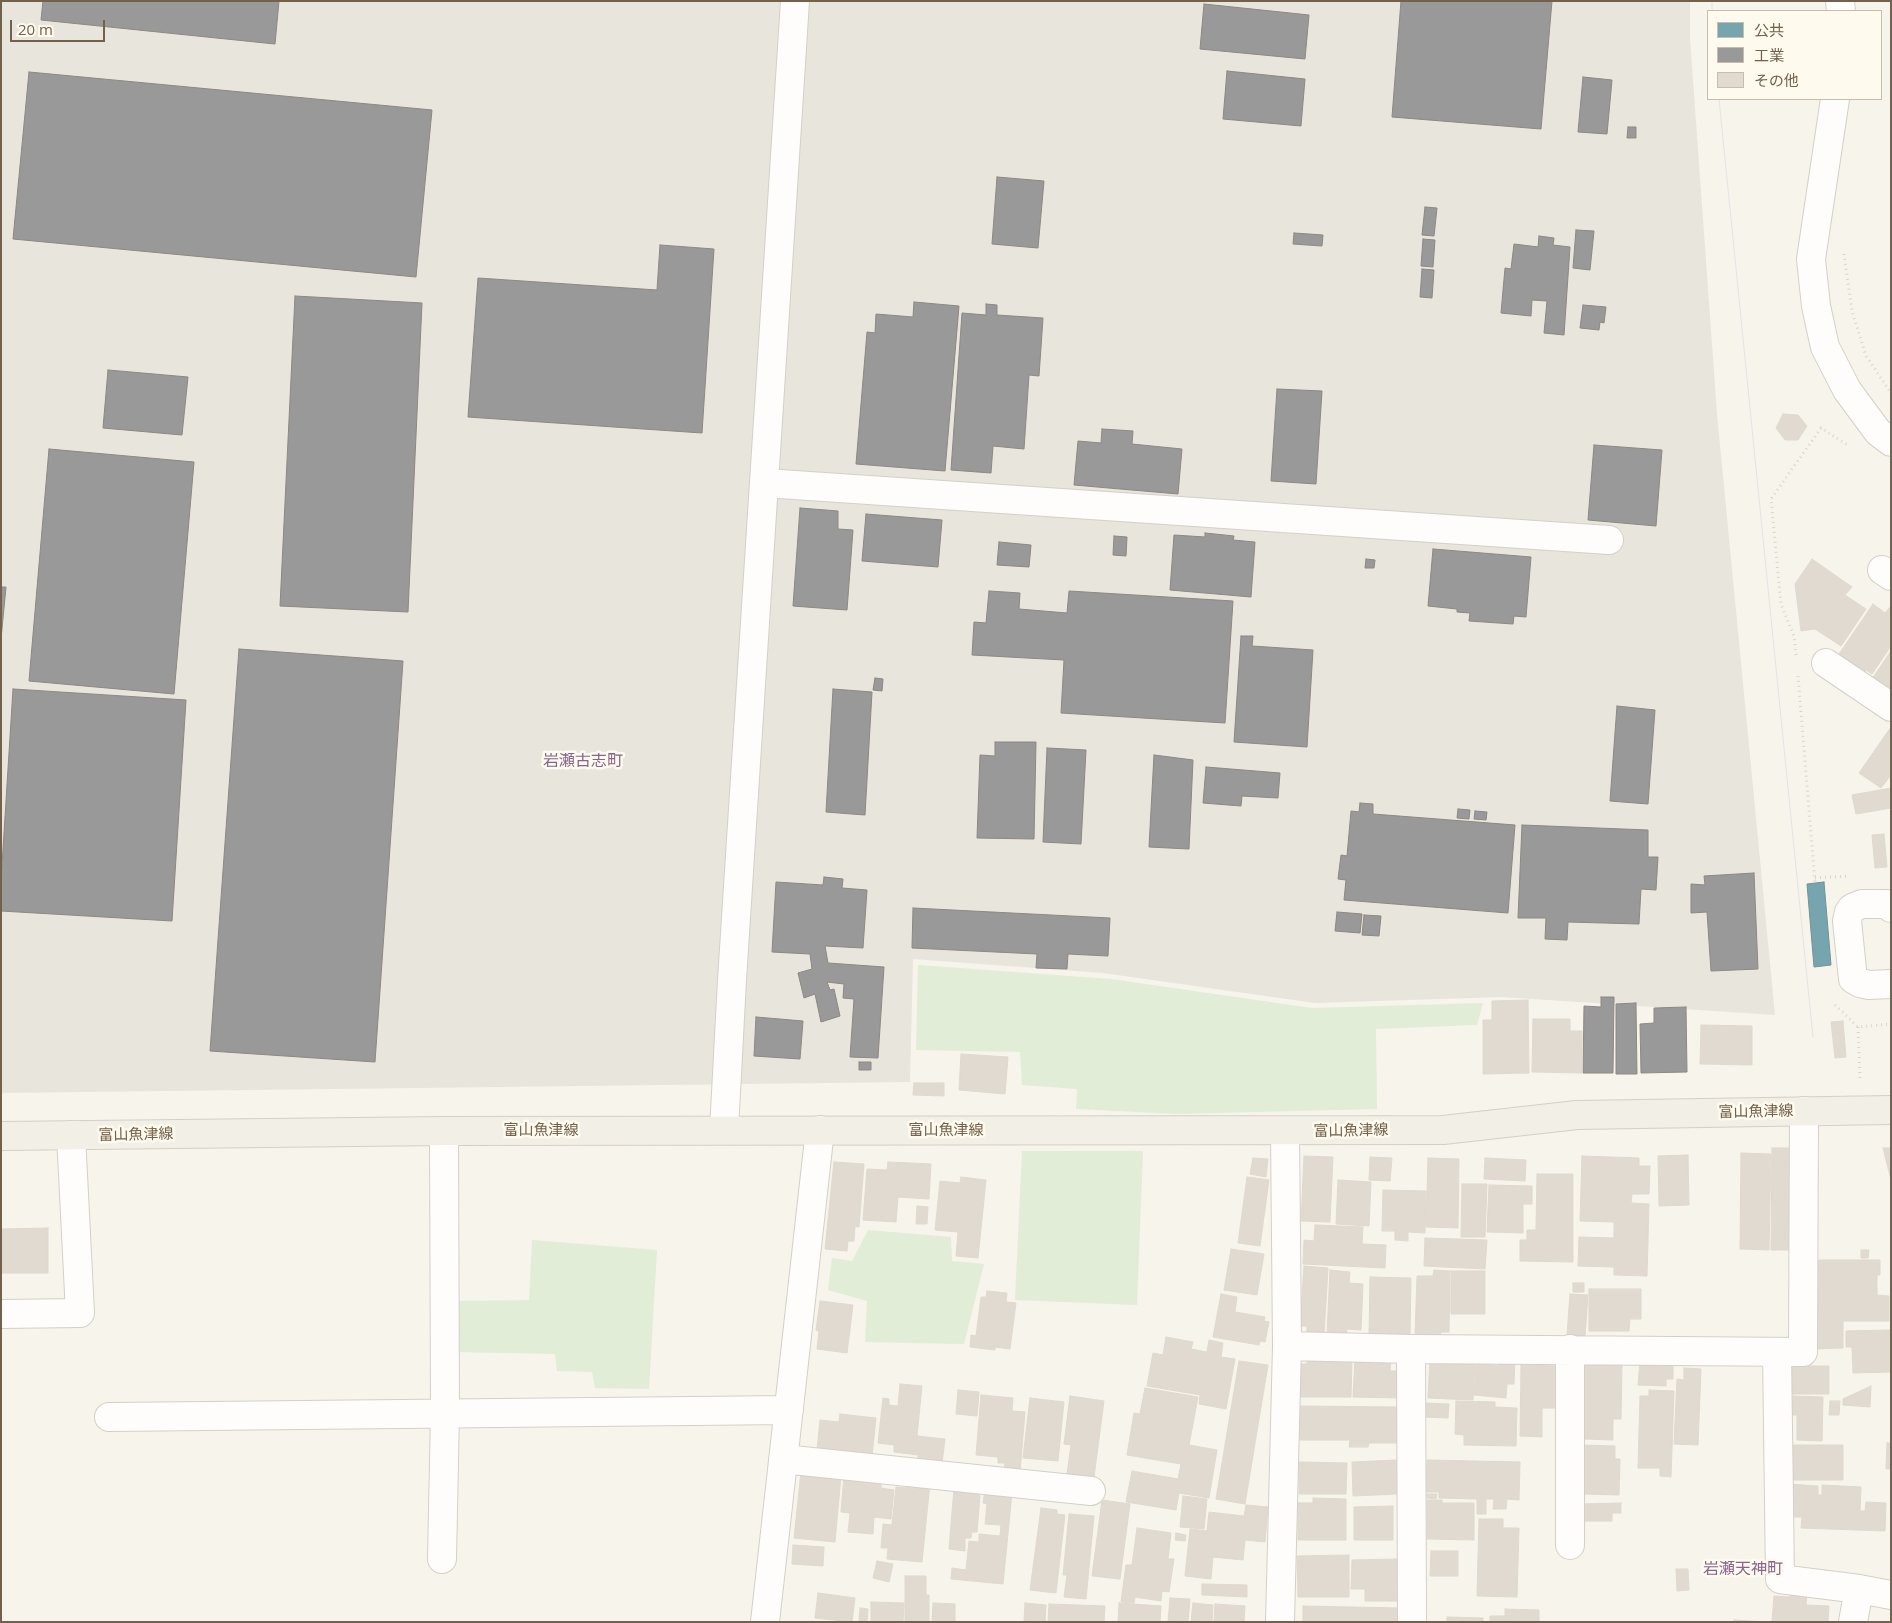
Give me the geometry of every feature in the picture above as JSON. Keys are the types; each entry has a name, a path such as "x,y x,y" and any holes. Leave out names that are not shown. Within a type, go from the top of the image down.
{"main road":[{"name":"富山魚津線","path":"1,1136 444,1131 1443,1130 1577,1115 1891,1110"}],"street":[{"path":"724,1130 795,1"},
{"path":"1835,100 1811,259 1816,306 1826,347 1847,390 1878,432 1891,442"},
{"path":"765,484 1609,540"},
{"path":"1826,663 1891,707"},
{"path":"1891,908 1887,904 1862,904 1852,908 1847,920 1853,978 1860,983 1869,985 1891,984"},
{"path":"1287,1346 1411,1349 1803,1352 1804,1111"},
{"path":"765,1622 820,1130"},
{"path":"442,1559 445,1413 444,1131"},
{"path":"1280,1622 1287,1346 1285,1131"},
{"path":"1,1314 80,1313 71,1135"},
{"path":"1411,1349 1412,1622"},
{"path":"1570,1349 1570,1545"},
{"path":"1777,1352 1780,1579 1891,1595"},
{"path":"109,1417 789,1410"},
{"path":"783,1459 1091,1490"},
{"path":"1853,1622 1858,1589"}],"path":[{"path":"1844,254 1852,311 1866,356 1891,393"},
{"path":"1796,656 1794,636 1781,604 1770,499 1821,428 1856,450"},
{"path":"1798,675 1815,882"},
{"path":"1858,1027 1860,1079"}],"shaded area":[{"path":"1,1 1690,1 1690,39 1717,414 1775,1015 1502,997 1315,1003 1103,973 913,959 910,1082 1,1093"}],"green space":[{"path":"918,965 1111,979 1312,1008 1483,1003 1477,1025 1376,1029 1377,1109 1177,1114 1076,1109 1077,1089 1022,1085 1020,1052 916,1050"},
{"path":"1022,1151 1143,1151 1137,1305 1015,1300"},
{"path":"868,1230 951,1237 952,1261 984,1264 964,1344 865,1342 867,1301 828,1290 832,1258 852,1261"},
{"path":"532,1240 657,1250 649,1389 595,1388 592,1372 557,1371 555,1354 453,1352 455,1301 529,1300"}],"building: 公共":[{"path":"1824,882 1831,965 1814,967 1807,884"}],"building: 工業":[{"path":"43,1 279,1 275,44 41,20"},
{"path":"1401,1 1552,1 1541,129 1392,117"},
{"path":"1204,4 1309,15 1305,59 1200,49"},
{"path":"1227,71 1305,79 1301,126 1223,119"},
{"path":"29,72 432,110 416,277 13,239"},
{"path":"1583,77 1612,80 1607,134 1578,132"},
{"path":"1628,127 1636,127 1636,138 1627,138"},
{"path":"997,177 1044,181 1038,248 992,244"},
{"path":"1425,207 1437,208 1434,236 1422,235"},
{"path":"1576,230 1594,231 1590,270 1573,268"},
{"path":"1294,233 1323,235 1322,246 1293,244"},
{"path":"1539,236 1554,238 1553,245 1570,247 1564,335 1544,333 1547,301 1532,300 1531,316 1501,313 1505,268 1511,269 1514,244 1538,247"},
{"path":"1423,239 1435,240 1433,267 1421,266"},
{"path":"660,245 714,249 702,433 468,417 478,278 657,290"},
{"path":"1422,269 1434,270 1432,298 1420,297"},
{"path":"295,296 422,303 408,612 280,606"},
{"path":"914,302 959,306 945,471 856,464 867,332 875,333 876,314 913,317"},
{"path":"986,304 997,305 997,315 1043,318 1039,376 1029,375 1024,449 993,446 991,473 951,470 962,313 986,315"},
{"path":"1583,305 1606,307 1604,323 1600,322 1599,330 1580,328"},
{"path":"108,370 188,377 182,435 103,428"},
{"path":"1277,389 1322,391 1316,484 1271,481"},
{"path":"1102,429 1133,431 1132,444 1182,449 1178,494 1074,485 1078,441 1101,443"},
{"path":"1594,445 1662,450 1656,526 1588,520"},
{"path":"49,449 194,462 174,694 29,681"},
{"path":"800,508 838,511 838,529 853,530 847,610 793,606"},
{"path":"866,514 942,520 938,567 862,561"},
{"path":"1205,533 1234,536 1233,540 1255,542 1251,597 1170,590 1174,535 1205,537"},
{"path":"1114,536 1127,537 1126,556 1113,555"},
{"path":"999,542 1031,545 1029,567 997,565"},
{"path":"1433,549 1531,557 1526,617 1514,616 1513,624 1469,621 1470,613 1457,612 1457,609 1428,606"},
{"path":"1366,559 1375,560 1374,568 1365,568"},
{"path":"1,587 6,587 1,639"},
{"path":"989,591 1020,593 1019,609 1067,613 1069,591 1233,601 1225,723 1061,713 1064,660 972,655 974,622 986,623"},
{"path":"1241,636 1253,636 1252,646 1313,650 1307,747 1234,742"},
{"path":"239,649 403,661 375,1062 210,1051"},
{"path":"875,678 883,679 882,691 873,690"},
{"path":"13,689 186,700 172,921 1,911 1,881"},
{"path":"833,689 872,692 865,815 826,812"},
{"path":"1617,706 1655,710 1648,804 1610,801"},
{"path":"995,742 1036,742 1034,839 977,838 980,755 995,756"},
{"path":"1047,748 1086,750 1081,844 1043,842"},
{"path":"1154,755 1193,760 1189,849 1149,847"},
{"path":"1206,767 1280,773 1278,798 1242,796 1241,806 1203,803"},
{"path":"1360,803 1373,804 1373,814 1515,825 1508,913 1344,900 1346,880 1338,879 1341,855 1347,856 1351,811 1359,812"},
{"path":"1458,809 1470,810 1469,819 1457,818"},
{"path":"1475,811 1487,812 1486,820 1474,819"},
{"path":"1522,825 1648,830 1648,857 1658,857 1656,890 1641,889 1639,924 1568,922 1567,940 1545,939 1546,918 1518,918"},
{"path":"1754,873 1758,969 1711,971 1707,912 1691,913 1691,884 1705,885 1704,876"},
{"path":"824,877 843,879 842,888 867,890 863,948 825,946 828,963 884,967 878,1058 850,1057 854,999 843,998 844,984 827,982 830,990 834,989 840,1016 821,1022 815,994 804,998 798,973 812,969 810,954 772,952 776,882 823,885"},
{"path":"913,908 1110,918 1108,956 1068,954 1067,969 1036,968 1037,954 912,948"},
{"path":"1337,912 1362,914 1360,933 1335,931"},
{"path":"1364,915 1381,916 1379,936 1362,935"},
{"path":"1601,997 1614,997 1613,1073 1583,1073 1584,1006 1601,1007"},
{"path":"1636,1003 1637,1074 1616,1074 1616,1004"},
{"path":"1686,1007 1687,1072 1641,1073 1640,1024 1654,1023 1654,1008"},
{"path":"756,1017 803,1021 800,1059 754,1056"},
{"path":"859,1062 871,1062 871,1070 859,1070"}],"building: その他":[{"path":"1783,414 1798,415 1807,426 1798,440 1785,440 1776,428"},
{"path":"1812,559 1852,587 1845,595 1866,609 1841,646 1815,629 1801,631 1795,584"},
{"path":"1873,604 1885,613 1891,606 1891,646 1872,674 1866,670 1863,674 1837,657"},
{"path":"1891,651 1891,692 1872,679"},
{"path":"1891,727 1891,775 1881,788 1859,773"},
{"path":"1891,788 1891,808 1856,814 1852,795"},
{"path":"1884,834 1887,867 1875,868 1872,835"},
{"path":"1528,1000 1529,1073 1483,1074 1483,1020 1492,1020 1492,1001"},
{"path":"1533,1019 1570,1019 1570,1031 1582,1031 1582,1073 1532,1072"},
{"path":"1843,1021 1846,1057 1835,1058 1831,1022"},
{"path":"1701,1025 1752,1026 1752,1065 1700,1064"},
{"path":"961,1054 1008,1057 1005,1094 959,1090"},
{"path":"914,1083 944,1083 944,1096 913,1095"},
{"path":"1772,1148 1791,1148 1790,1250 1771,1250"},
{"path":"1883,1148 1891,1148 1891,1180"},
{"path":"1741,1153 1771,1154 1769,1250 1740,1249"},
{"path":"1688,1155 1689,1205 1659,1206 1658,1156"},
{"path":"1304,1156 1333,1157 1330,1222 1301,1221"},
{"path":"1582,1156 1639,1158 1639,1166 1650,1166 1649,1194 1632,1194 1631,1203 1649,1204 1647,1276 1614,1275 1614,1267 1578,1266 1579,1237 1614,1238 1614,1222 1580,1221"},
{"path":"1370,1157 1392,1158 1390,1181 1369,1180"},
{"path":"1253,1158 1268,1159 1266,1177 1250,1174"},
{"path":"1428,1158 1459,1159 1458,1228 1426,1227"},
{"path":"1485,1158 1526,1160 1525,1181 1484,1179"},
{"path":"834,1162 864,1164 859,1227 855,1226 854,1241 848,1241 847,1251 825,1249"},
{"path":"888,1162 931,1164 929,1199 898,1197 896,1222 863,1220 867,1169 887,1170"},
{"path":"1537,1174 1573,1174 1573,1262 1520,1261 1520,1240 1527,1240 1527,1230 1536,1230"},
{"path":"961,1177 986,1180 978,1258 956,1256 958,1232 935,1230 940,1181 960,1183"},
{"path":"1247,1177 1269,1180 1260,1246 1238,1243"},
{"path":"1338,1180 1371,1182 1369,1226 1336,1224"},
{"path":"1462,1184 1487,1184 1485,1237 1461,1237"},
{"path":"1489,1185 1532,1186 1532,1204 1523,1204 1523,1233 1487,1232"},
{"path":"1383,1190 1426,1191 1425,1233 1408,1232 1408,1241 1395,1240 1395,1231 1382,1231"},
{"path":"917,1206 928,1207 927,1224 916,1224"},
{"path":"1315,1225 1363,1227 1362,1244 1386,1245 1385,1268 1303,1264 1304,1240 1314,1241"},
{"path":"48,1228 48,1273 1,1273 1,1229"},
{"path":"1425,1238 1487,1240 1485,1269 1424,1266"},
{"path":"1231,1249 1264,1254 1257,1295 1224,1290"},
{"path":"1861,1250 1869,1250 1868,1258 1861,1258"},
{"path":"1815,1260 1880,1260 1880,1275 1877,1275 1877,1295 1889,1296 1889,1321 1843,1321 1843,1348 1814,1349"},
{"path":"1304,1266 1328,1268 1324,1335 1307,1334 1307,1326 1300,1326"},
{"path":"1330,1270 1350,1272 1349,1283 1363,1284 1361,1330 1347,1329 1346,1336 1327,1334"},
{"path":"1434,1270 1450,1271 1449,1332 1441,1332 1440,1337 1415,1336 1417,1276 1433,1276"},
{"path":"1451,1271 1485,1271 1485,1314 1451,1314"},
{"path":"1370,1277 1411,1278 1410,1335 1369,1334"},
{"path":"1573,1283 1584,1283 1584,1292 1573,1292"},
{"path":"1589,1289 1641,1289 1641,1319 1630,1319 1629,1331 1589,1331"},
{"path":"987,1291 1007,1293 1006,1302 1016,1303 1010,1349 995,1347 995,1350 970,1347 971,1335 976,1336 981,1297 986,1297"},
{"path":"1221,1294 1237,1297 1235,1312 1265,1317 1264,1321 1269,1322 1265,1342 1260,1341 1259,1345 1213,1337"},
{"path":"1570,1294 1588,1295 1585,1336 1567,1335"},
{"path":"820,1301 853,1305 847,1353 817,1349 819,1331 816,1330"},
{"path":"1891,1330 1891,1372 1853,1373 1852,1347 1846,1347 1846,1331"},
{"path":"1166,1337 1193,1342 1191,1349 1207,1352 1209,1340 1223,1343 1221,1357 1235,1359 1226,1409 1199,1404 1200,1395 1147,1386 1153,1353 1163,1355"},
{"path":"1355,1358 1391,1358 1390,1371 1398,1371 1398,1398 1353,1397"},
{"path":"1430,1358 1475,1361 1473,1400 1428,1398"},
{"path":"1498,1358 1515,1359 1514,1384 1507,1384 1506,1398 1474,1395 1476,1364 1481,1364 1481,1360 1489,1360 1489,1365 1498,1366"},
{"path":"1307,1359 1352,1359 1351,1397 1299,1397 1299,1364 1307,1364"},
{"path":"1239,1361 1268,1365 1245,1504 1216,1499"},
{"path":"1640,1361 1673,1363 1673,1379 1666,1379 1666,1386 1638,1385"},
{"path":"1581,1364 1622,1364 1621,1419 1613,1419 1613,1440 1584,1439 1584,1428 1580,1428"},
{"path":"1521,1365 1561,1366 1561,1408 1542,1408 1542,1437 1520,1436"},
{"path":"1792,1366 1829,1366 1829,1394 1791,1394"},
{"path":"1684,1368 1701,1369 1698,1445 1674,1444 1677,1379 1684,1380"},
{"path":"900,1384 922,1386 917,1436 945,1439 942,1463 918,1458 918,1455 894,1452 894,1445 878,1443 883,1398 889,1399 889,1405 898,1406"},
{"path":"1871,1386 1870,1407 1843,1405 1843,1399"},
{"path":"1145,1388 1198,1397 1189,1445 1217,1450 1209,1498 1179,1493 1176,1510 1126,1502 1132,1471 1178,1479 1181,1464 1127,1455 1134,1413 1140,1414"},
{"path":"958,1390 979,1392 977,1416 956,1414"},
{"path":"1649,1390 1674,1391 1671,1477 1660,1476 1660,1468 1638,1468 1640,1396 1649,1396"},
{"path":"981,1395 1013,1398 1012,1411 1025,1412 1020,1472 1004,1470 1005,1463 998,1463 998,1457 976,1455"},
{"path":"1070,1396 1104,1401 1094,1477 1067,1474 1071,1445 1064,1444"},
{"path":"1793,1396 1823,1397 1822,1441 1797,1440 1797,1415 1792,1415"},
{"path":"1030,1398 1064,1402 1058,1461 1023,1458"},
{"path":"1456,1401 1495,1402 1495,1407 1517,1408 1516,1446 1464,1445 1464,1435 1455,1434"},
{"path":"1830,1401 1840,1401 1839,1415 1829,1415"},
{"path":"1425,1403 1449,1404 1448,1418 1425,1417"},
{"path":"1299,1406 1397,1407 1398,1443 1369,1443 1368,1447 1349,1447 1350,1440 1300,1440"},
{"path":"840,1414 876,1418 872,1456 817,1450 820,1420 839,1422"},
{"path":"1887,1443 1891,1443 1891,1469 1886,1469"},
{"path":"1583,1445 1615,1446 1615,1459 1620,1459 1619,1495 1582,1494"},
{"path":"1790,1445 1843,1445 1843,1480 1791,1480"},
{"path":"1397,1460 1398,1494 1353,1496 1352,1462"},
{"path":"1427,1460 1520,1462 1519,1500 1507,1499 1506,1509 1493,1509 1494,1499 1486,1499 1486,1514 1477,1514 1477,1499 1439,1498 1439,1492 1426,1492"},
{"path":"1299,1462 1347,1463 1346,1494 1299,1494"},
{"path":"801,1472 841,1476 835,1542 794,1538"},
{"path":"844,1475 881,1479 881,1488 894,1490 891,1519 874,1517 873,1534 848,1532 850,1513 841,1512"},
{"path":"907,1481 930,1483 922,1562 887,1559 888,1548 881,1548 883,1524 892,1525 896,1487 906,1488"},
{"path":"1788,1484 1818,1486 1818,1495 1822,1495 1822,1485 1861,1487 1860,1511 1865,1511 1866,1502 1886,1503 1885,1531 1801,1528 1802,1517 1787,1517"},
{"path":"954,1488 978,1490 978,1495 980,1495 977,1532 972,1532 971,1538 965,1538 965,1551 949,1549"},
{"path":"985,1490 1012,1493 1003,1584 951,1579 952,1568 966,1570 969,1541 979,1542 979,1534 1000,1536 1001,1525 985,1524 987,1504 983,1503"},
{"path":"1427,1494 1437,1494 1436,1499 1427,1498"},
{"path":"1183,1496 1207,1499 1204,1529 1180,1527"},
{"path":"1313,1498 1346,1499 1346,1540 1298,1540 1298,1503 1313,1503"},
{"path":"1102,1500 1130,1504 1120,1579 1092,1576"},
{"path":"1427,1500 1442,1500 1442,1503 1474,1503 1474,1540 1427,1539"},
{"path":"1621,1503 1621,1513 1612,1513 1612,1521 1582,1521 1582,1504"},
{"path":"1246,1505 1268,1507 1265,1542 1245,1540 1243,1560 1213,1557 1211,1579 1185,1576 1190,1529 1207,1531 1209,1512 1244,1516"},
{"path":"1393,1506 1393,1540 1354,1540 1354,1507"},
{"path":"1041,1508 1057,1510 1057,1514 1065,1515 1056,1593 1030,1590"},
{"path":"1069,1514 1094,1516 1086,1599 1064,1597 1067,1575 1063,1575"},
{"path":"1479,1519 1503,1519 1503,1528 1519,1528 1517,1597 1477,1596"},
{"path":"1137,1528 1171,1533 1168,1559 1174,1559 1169,1592 1162,1591 1161,1601 1135,1597 1134,1603 1121,1602 1126,1565 1132,1565"},
{"path":"1176,1533 1186,1535 1185,1541 1175,1540"},
{"path":"793,1545 824,1547 823,1566 792,1564"},
{"path":"1431,1551 1458,1551 1458,1576 1430,1576"},
{"path":"1349,1555 1349,1597 1298,1597 1297,1556"},
{"path":"1398,1559 1398,1601 1365,1601 1365,1589 1351,1589 1352,1560"},
{"path":"877,1561 893,1564 889,1582 873,1578"},
{"path":"1676,1569 1688,1569 1689,1590 1677,1591"},
{"path":"905,1576 926,1576 926,1595 929,1595 929,1622 905,1622"},
{"path":"1202,1584 1247,1585 1247,1597 1202,1595"},
{"path":"1790,1592 1807,1593 1806,1605 1829,1606 1828,1622 1772,1622 1774,1596 1790,1597"},
{"path":"818,1593 855,1598 852,1622 815,1618"},
{"path":"1170,1598 1190,1599 1188,1622 1168,1622"},
{"path":"871,1602 904,1603 903,1622 871,1622"},
{"path":"933,1603 955,1604 955,1622 932,1622"},
{"path":"1025,1603 1046,1605 1045,1622 1024,1622"},
{"path":"1119,1603 1161,1606 1160,1622 1118,1622"},
{"path":"1193,1603 1213,1605 1212,1622 1191,1622"},
{"path":"1049,1604 1105,1606 1104,1622 1048,1622"},
{"path":"1215,1604 1245,1606 1244,1622 1214,1622"},
{"path":"1303,1606 1399,1608 1399,1622 1303,1622"},
{"path":"860,1608 868,1609 867,1622 859,1621"},
{"path":"1505,1609 1539,1610 1539,1622 1490,1622 1490,1616 1505,1616"},
{"path":"1447,1617 1483,1618 1483,1622 1447,1622"},
{"path":"1734,1620 1769,1622 1734,1622"}],"tram line":[{"path":"1712,1 1712,10"},
{"path":"1719,100 1813,1037"}],"district":[{"name":"岩瀬古志町","path":"583,761"},
{"name":"岩瀬天神町","path":"1743,1569"}]}
